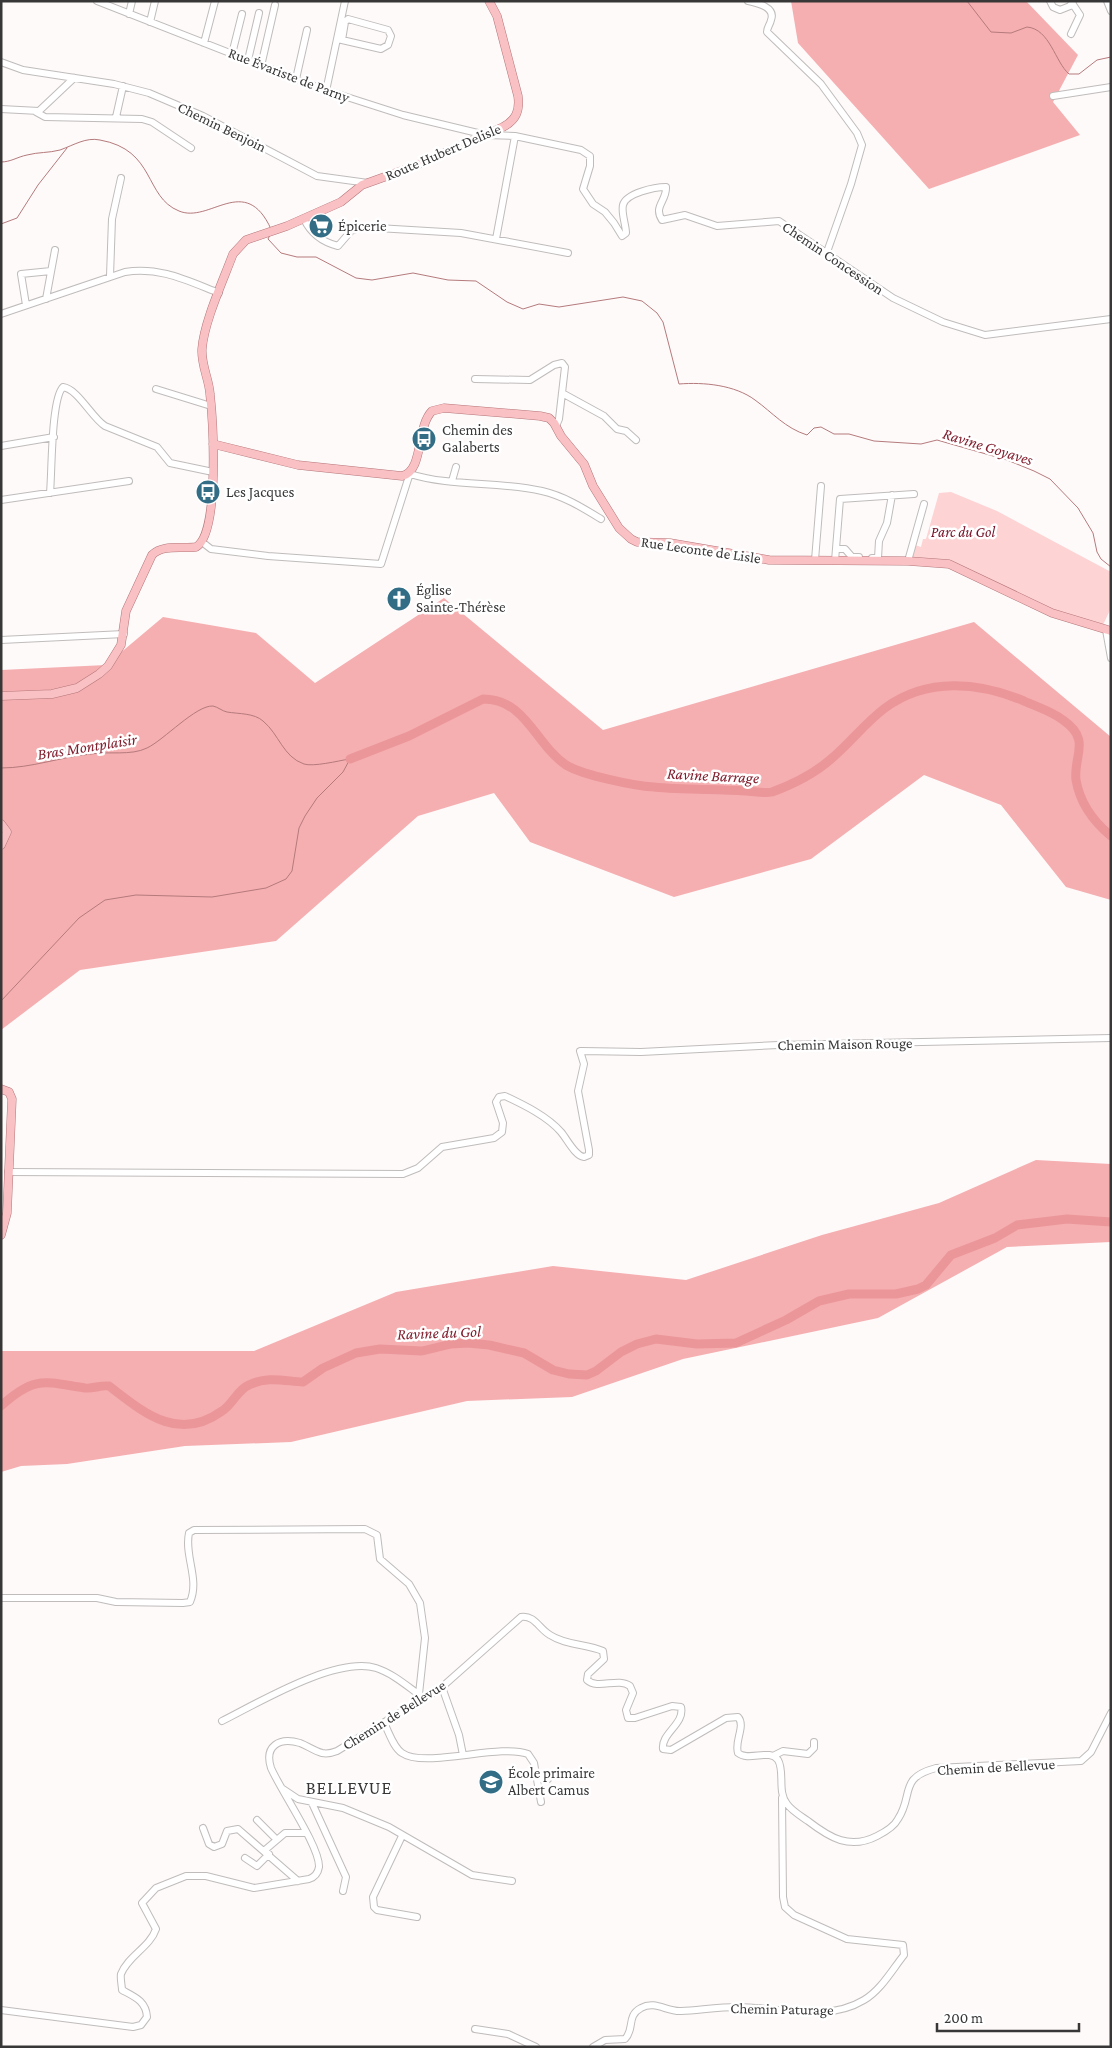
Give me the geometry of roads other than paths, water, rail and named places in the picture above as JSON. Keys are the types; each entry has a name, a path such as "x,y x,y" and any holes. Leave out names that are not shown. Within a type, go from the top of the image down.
{"main road":[{"name":"Route Hubert Delisle","path":"219,293 233,254 239,245 341,202 368,182 416,166 486,135 510,123 515,118 519,105 497,16 489,1"},
{"path":"1,696 52,694 77,688 99,674 108,666 121,645 129,603 141,583 152,555 156,551 167,548 196,547 202,542 208,530 211,515 213,444 211,406 202,350 219,293"},
{"path":"213,444 298,465 402,476 410,473 415,465 425,422 432,411 444,408 540,416 549,418 556,426"},
{"name":"Rue Leconte de Lisle","path":"556,426 561,436 584,464 606,509 619,528 630,539 769,560 942,563 955,566 1052,613 1109,630"},
{"path":"1,824 5,826 7,832 1,845"},
{"path":"1,1089 9,1092 12,1099 7,1213 1,1235"}],"street":[{"name":"Rue Évariste de Parny","path":"97,1 326,91 403,115 486,135"},
{"path":"129,14 132,1"},
{"path":"150,22 155,1"},
{"path":"204,42 215,1"},
{"path":"339,40 345,1"},
{"path":"748,1 763,5 770,11"},
{"path":"772,1 770,11 772,18 767,28 770,37 821,84 856,133 862,145 851,184 827,252"},
{"path":"1050,1 1053,7 1060,10 1067,8 1073,2 1080,15 1071,34"},
{"path":"1107,1 1111,11"},
{"path":"262,66 275,5"},
{"path":"248,60 260,13"},
{"path":"232,54 242,14"},
{"path":"326,91 339,40 345,22 348,19 388,30 391,36 388,45 381,49 339,40"},
{"path":"296,79 307,30"},
{"name":"Chemin Benjoin","path":"1,62 23,70 123,86 148,93 203,116 317,176 368,182"},
{"path":"36,112 44,108 74,78"},
{"path":"116,118 123,86"},
{"path":"1053,96 1111,87"},
{"path":"1,109 36,112 45,117 147,120 191,148"},
{"name":"Chemin Concession","path":"486,135 515,136 581,150 590,156 590,166 583,189 592,204 605,212 622,236 626,233 623,205 627,198 659,187 666,187 666,191 658,206 658,214 662,220 685,215 717,226 779,221 893,298 943,322 984,335 1111,319"},
{"path":"496,239 515,136"},
{"path":"110,276 112,219 121,178"},
{"path":"304,219 309,230 319,238 338,246 353,229 361,227 461,233 568,253"},
{"path":"46,298 55,250"},
{"path":"1,314 110,276 140,269 159,271 219,293"},
{"path":"26,305 21,274 51,271"},
{"path":"475,379 530,380 560,363 565,367 559,419 556,426"},
{"path":"50,493 57,398 63,387 73,391 99,422 157,447 170,463 213,472"},
{"path":"156,389 211,406"},
{"path":"562,393 604,416 617,429 626,431 636,440"},
{"path":"1,446 54,437"},
{"path":"452,481 456,467"},
{"path":"202,542 211,549 268,556 381,564 410,473 436,480 544,491 561,497 601,519"},
{"path":"1,500 129,481"},
{"path":"815,560 821,486"},
{"path":"835,561 840,499 914,494"},
{"path":"836,549 845,549 852,557 878,558 879,541 887,522 892,496"},
{"path":"908,562 924,504"},
{"path":"1109,630 1111,658"},
{"path":"1,640 124,634"},
{"name":"Chemin Maison Rouge","path":"8,1172 403,1174 418,1168 442,1148 494,1138 502,1132 503,1123 496,1102 499,1097 505,1096 532,1110 557,1128 577,1154 584,1157 589,1155 589,1150 578,1091 584,1064 580,1052 1111,1038"},
{"path":"1,1598 97,1598 116,1602 183,1604 190,1602 194,1592 187,1544 189,1533 194,1530 365,1529 377,1535 380,1559 409,1584 420,1603 425,1638 422,1696 374,1668 351,1667 318,1675 222,1721"},
{"name":"Chemin de Bellevue","path":"1,2010 133,2027 141,2025 148,2018 147,2009 139,1999 122,1990 121,1975 133,1958 153,1938 156,1929 142,1903 148,1895 156,1888 186,1876 206,1876 254,1888 314,1877 319,1869 316,1852 280,1786 269,1752 278,1743 300,1744 320,1753 332,1753 384,1723 422,1696 442,1687 518,1618 529,1617 556,1638 603,1651 604,1659 588,1674 587,1680 591,1683 623,1682 630,1686 633,1693 626,1710 628,1718 635,1718 672,1706 681,1707 680,1719 664,1740 663,1750 671,1750 726,1718 736,1716 741,1718 736,1746 738,1753 748,1757 773,1756"},
{"path":"442,1687 459,1735 463,1755"},
{"name":"Chemin de Bellevue","path":"782,1795 788,1806 826,1835 846,1842 865,1841 882,1833 895,1823 900,1815 909,1785 926,1771 936,1768 1078,1763 1091,1752 1111,1713"},
{"path":"384,1723 402,1753 432,1757 523,1752 532,1758 541,1802"},
{"path":"782,1795 779,1764 773,1756 783,1751 808,1754 814,1748 814,1742"},
{"path":"537,1779 548,1779"},
{"path":"280,1786 298,1799 353,1811 389,1827 472,1875 512,1881"},
{"name":"Chemin Paturage","path":"593,2047 605,2040 625,2039 630,2032 630,2017 633,2013 646,2006 658,2005 676,2011 739,2007 821,2012 852,2007 877,1990 904,1955 903,1945 847,1939 794,1915 785,1907 783,1897 782,1795"},
{"path":"312,1803 346,1877 342,1891"},
{"path":"258,1820 276,1840"},
{"path":"203,1828 209,1844 214,1847 222,1844 227,1831 233,1829 244,1833 298,1881"},
{"path":"245,1858 253,1865 259,1866 276,1840 285,1833 305,1833"},
{"path":"402,1836 373,1897 373,1903 377,1910 417,1917"},
{"path":"474,2029 508,2034 536,2047"}],"waterway":[{"path":"967,1 991,32 1011,33 1027,27 1035,29 1047,40 1069,74 1079,74 1097,60 1111,57"},
{"name":"Ravine Goyaves","path":"1,162 31,154 52,152 85,141 100,140 118,145 131,153 140,163 160,195 168,204 179,211 191,213 227,203 239,202 250,204 261,212 271,229"},
{"path":"1,224 17,218 38,185 67,148"},
{"name":"Ravine Goyaves","path":"270,235 268,239 281,253 297,257 316,257 356,278 372,280 413,273 448,280 476,281 507,302 523,309 539,304 559,307 623,297 642,301 657,313 663,322 679,384 709,384 738,391 755,400 786,424 807,435 814,428 821,427 834,434 849,434 874,441 921,444 937,440 1007,460 1034,471 1050,479 1078,508 1093,533 1097,552 1101,559 1111,567"},
{"name":"Ravine Barrage","path":"350,759 409,736 483,699 498,701 510,706 520,714 555,756 566,765 584,773 645,786 769,793 795,782 825,764 878,714 901,698 918,691 936,687 971,687 989,690 1024,701 1054,714 1072,727 1079,741 1076,771 1078,788 1084,804 1099,825 1111,836"},
{"name":"Bras Montplaisir","path":"1,768 12,768 91,754 127,753 141,750 154,744 198,711 213,706 227,712 259,718 273,732 286,751 297,761 304,764 319,764 349,759"},
{"path":"1,1001 79,918 105,900 136,895 212,897 266,888 286,879 292,871 299,828 305,816 317,798 343,772 350,759"},
{"name":"Ravine du Gol","path":"1,1406 23,1389 41,1383 88,1388 109,1386 148,1414 176,1424 191,1424 206,1420 222,1411 241,1390 256,1382 276,1380 303,1382 323,1368 356,1353 380,1349 422,1351 451,1344 468,1343 489,1345 524,1353 553,1370 569,1374 587,1375 596,1371 621,1352 637,1344 656,1339 697,1344 736,1343 786,1320 819,1301 849,1294 896,1294 918,1289 926,1285 951,1255 995,1238 1017,1225 1067,1219 1111,1222"}],"place":[{"name":"Épicerie","path":"321,226"},
{"name":"Chemin des Galaberts","path":"424,439"},
{"name":"Les Jacques","path":"208,492"},
{"name":"Église Sainte-Thérèse","path":"399,599"},
{"name":"École primaire Albert Camus","path":"491,1782"}],"district":[{"name":"BELLEVUE","path":"349,1788"}],"park label":[{"name":"Parc du Gol","path":"963,532"}]}
